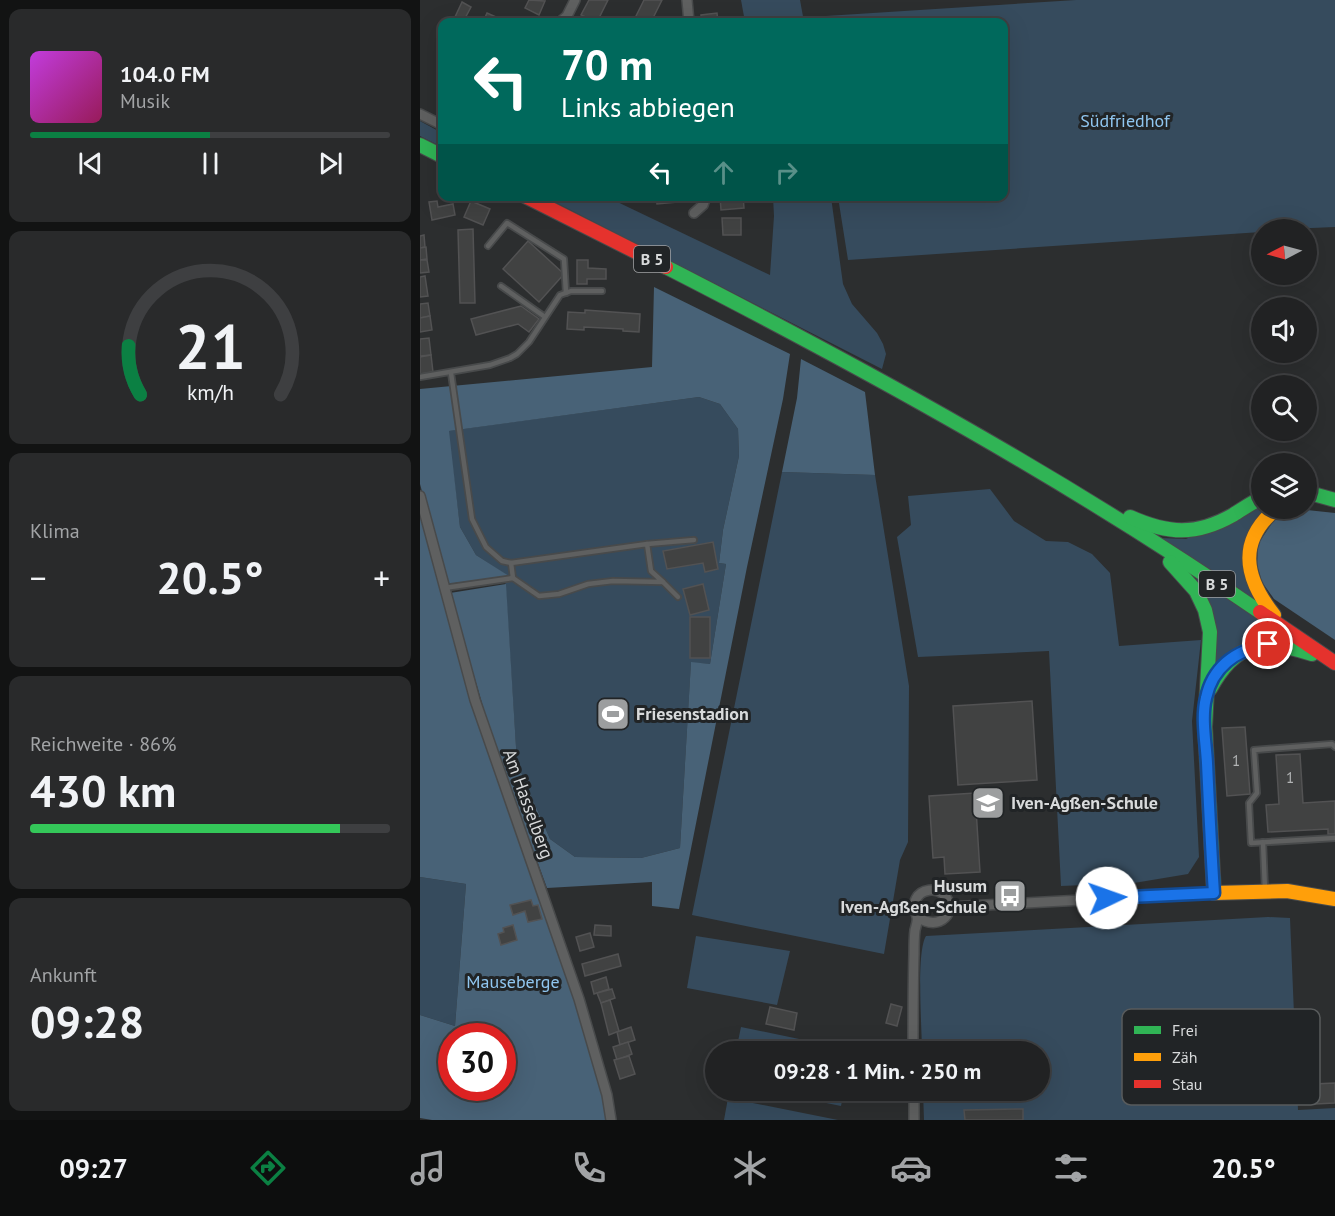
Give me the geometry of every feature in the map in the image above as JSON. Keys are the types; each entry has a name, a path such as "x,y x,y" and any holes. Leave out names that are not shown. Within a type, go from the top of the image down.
{"main road":[{"path":"420,145 438,154"},
{"name":"B 5","path":"535,201 824,348 975,432 1071,489 1334,662"},
{"path":"1071,489 1147,525 1168,531 1185,532 1206,528 1251,504"},
{"path":"1317,496 1335,500"},
{"path":"1264,519 1250,543 1248,565 1253,585 1265,605 1291,633"},
{"path":"1143,536 1181,572 1196,591 1205,610 1210,632 1205,727 1214,893 1287,891 1335,899"},
{"path":"1206,698 1215,677 1230,657 1248,648 1268,644 1292,646 1334,662"}],"street":[{"path":"565,18 574,0"},
{"path":"687,0 689,18"},
{"path":"420,114 438,123"},
{"path":"694,213 704,201"},
{"name":"Am Hasselberg","path":"420,496 488,740 579,999 607,1095 611,1120"},
{"path":"925,890 937,890 945,896 949,907 946,916 936,923 927,923 918,917 914,909 916,898 925,890"},
{"path":"949,907 1214,893"},
{"path":"914,1041 914,953 918,917"},
{"path":"914,1101 914,1120"}],"lane":[{"path":"488,246 507,223 564,259 566,293"},
{"path":"501,286 545,317"},
{"path":"420,377 490,365 510,358 529,342 560,295 602,291"},
{"path":"451,373 472,519 486,547 502,561 511,562 694,540"},
{"path":"647,544 651,572 678,597"},
{"path":"511,562 513,578"},
{"path":"444,588 513,578 539,596 559,594 588,584 613,581 663,582"},
{"path":"1335,747 1332,744 1254,750 1257,793 1249,803 1251,843 1335,838"},
{"path":"1263,842 1264,890"}],"green space":[{"path":"741,0 800,0 803,18 744,18"},
{"name":"Südfriedhof","path":"1076,0 1335,0 1335,227 1317,228 1317,219 1251,219 1251,233 848,260 839,201 1008,201 1008,18 810,18"},
{"path":"420,121 438,131 438,145 420,136"},
{"path":"553,201 615,201 770,275 773,201 832,201 843,284 852,304 877,333 883,344 886,354 882,369"},
{"path":"654,287 790,354 783,399 679,909 652,906 652,882 547,888 493,741 450,593 506,584 517,763 550,839 575,857 641,858 680,848 691,662 710,664 726,564 719,563 723,530 739,456 738,429 720,404 699,397 449,431 460,527 476,555 509,576 447,584 420,484 420,389 652,367"},
{"path":"801,359 865,392 875,475 782,472 797,398"},
{"path":"699,397 720,404 738,429 739,456 723,530 719,563 726,564 710,664 691,663 680,848 641,858 575,857 550,839 517,763 505,577 508,576 476,555 460,527 448,431"},
{"path":"782,472 875,475 909,686 908,842 900,860 884,954 692,915"},
{"path":"990,489 1014,521 1046,541 1068,542 1092,554 1110,573 1119,646 1201,640 1192,721 1199,857 1188,874 1134,883 1061,886 1049,651 918,657 897,537 911,525 908,496"},
{"name":"Mauseberge","path":"420,503 475,701 577,999 609,1120 432,1120 420,1118 420,1015 445,1023 438,1023 438,1101 516,1101 516,1023 455,1023 466,884 420,877"},
{"path":"1251,509 1251,519 1259,519 1256,522 1257,601 1159,538 1186,539"},
{"path":"1317,511 1335,513 1335,640 1274,599 1262,582 1257,565 1258,544 1274,520 1317,519"},
{"path":"1196,578 1288,639 1213,666"},
{"path":"420,877 466,884 455,1023 445,1023 420,1015"},
{"path":"1268,917 1290,918 1294,1009 1122,1009 1122,1105 1298,1105 1298,1110 1335,1108 1335,1120 924,1120 923,1101 1050,1101 1050,1041 922,1041 920,974 926,936"},
{"path":"696,936 790,951 777,1005 687,988"},
{"path":"741,1027 809,1041 738,1041"},
{"path":"727,1101 743,1101 838,1120 724,1120"},
{"path":"816,1101 842,1101 841,1106"}],"building":[{"path":"529,0 545,1 539,15 525,8"},
{"path":"589,0 608,0 599,18 588,18 581,15"},
{"path":"644,0 662,0 653,18 635,18"},
{"path":"462,2 471,7 465,18 455,17"},
{"path":"487,13 498,18 485,18"},
{"path":"717,13 718,18 701,18 701,15"},
{"path":"437,201 438,207 453,204 455,215 432,220 429,202"},
{"path":"471,201 490,209 483,225 464,217"},
{"path":"657,201 677,202 657,204"},
{"path":"720,201 743,201 744,208 721,210"},
{"path":"722,218 741,218 741,235 723,235"},
{"path":"473,229 475,303 460,303 458,230"},
{"path":"424,235 425,247 420,248 420,236"},
{"path":"528,241 564,274 539,302 503,269"},
{"path":"426,247 427,259 420,260 420,248"},
{"path":"420,260 427,260 429,272 420,273"},
{"path":"577,260 588,260 588,268 606,269 606,279 587,279 587,284 577,284"},
{"path":"425,276 428,296 420,297 420,277"},
{"path":"428,303 430,316 420,318 420,304"},
{"path":"521,306 539,319 529,332 518,324 476,335 471,319"},
{"path":"585,310 640,314 639,332 584,327 584,330 567,329 568,312 585,313"},
{"path":"430,316 432,330 420,332 420,318"},
{"path":"429,338 431,355 420,356 420,339"},
{"path":"431,355 433,372 420,374 420,357"},
{"path":"713,542 718,569 705,572 703,563 667,569 663,551"},
{"path":"703,584 709,610 690,615 683,589"},
{"path":"690,617 710,617 710,658 690,658"},
{"path":"1032,701 1037,780 958,785 953,706"},
{"path":"1245,727 1250,794 1227,796 1222,728"},
{"path":"1300,754 1303,803 1335,801 1335,834 1328,834 1328,829 1268,832 1266,805 1279,804 1276,755"},
{"path":"975,793 980,872 945,874 944,857 933,858 929,796"},
{"path":"531,900 533,906 538,905 542,919 528,922 525,911 513,915 510,905"},
{"path":"513,925 517,940 501,945 498,934 504,932 503,928"},
{"path":"595,925 611,926 611,936 594,935"},
{"path":"590,933 594,947 580,951 576,937"},
{"path":"618,954 621,966 585,976 582,964"},
{"path":"606,977 609,989 594,994 591,982"},
{"path":"612,989 615,998 601,1003 597,993"},
{"path":"610,1000 619,1031 609,1035 601,1003"},
{"path":"891,1004 902,1007 897,1026 886,1023"},
{"path":"770,1007 797,1013 794,1030 766,1024"},
{"path":"631,1027 635,1040 620,1045 617,1032"},
{"path":"628,1042 632,1054 617,1060 613,1047"},
{"path":"629,1056 635,1074 620,1079 614,1060"},
{"path":"1335,1083 1335,1103 1320,1104 1320,1084"},
{"path":"1023,1109 1023,1120 965,1120 964,1110"}],"traffic: fast":[{"path":"420,145 438,154"},
{"path":"666,267 818,346 1043,473 1189,564 1260,612"},
{"path":"1317,495 1335,500"},
{"path":"1130,517 1157,527 1194,529 1220,522 1251,504"},
{"path":"1170,562 1196,591 1205,610 1210,632 1205,727 1214,893"},
{"path":"1210,689 1230,661 1252,648 1265,645 1279,646 1312,654"}],"traffic: slow":[{"path":"1266,519 1255,533 1249,560 1256,587 1274,615"},
{"path":"1214,893 1287,891 1335,899"}],"traffic: jam":[{"path":"535,201 666,267"},
{"path":"1260,612 1335,663"}],"place":[{"name":"Friesenstadion","path":"613,714"},
{"name":"Iven-Agßen-Schule","path":"988,803"},
{"name":"Husum Iven-Agßen-Schule","path":"1010,896"}],"route":[{"path":"1107,898 1214,893 1205,727 1206,698 1215,677 1230,657 1248,648 1268,644"}]}
